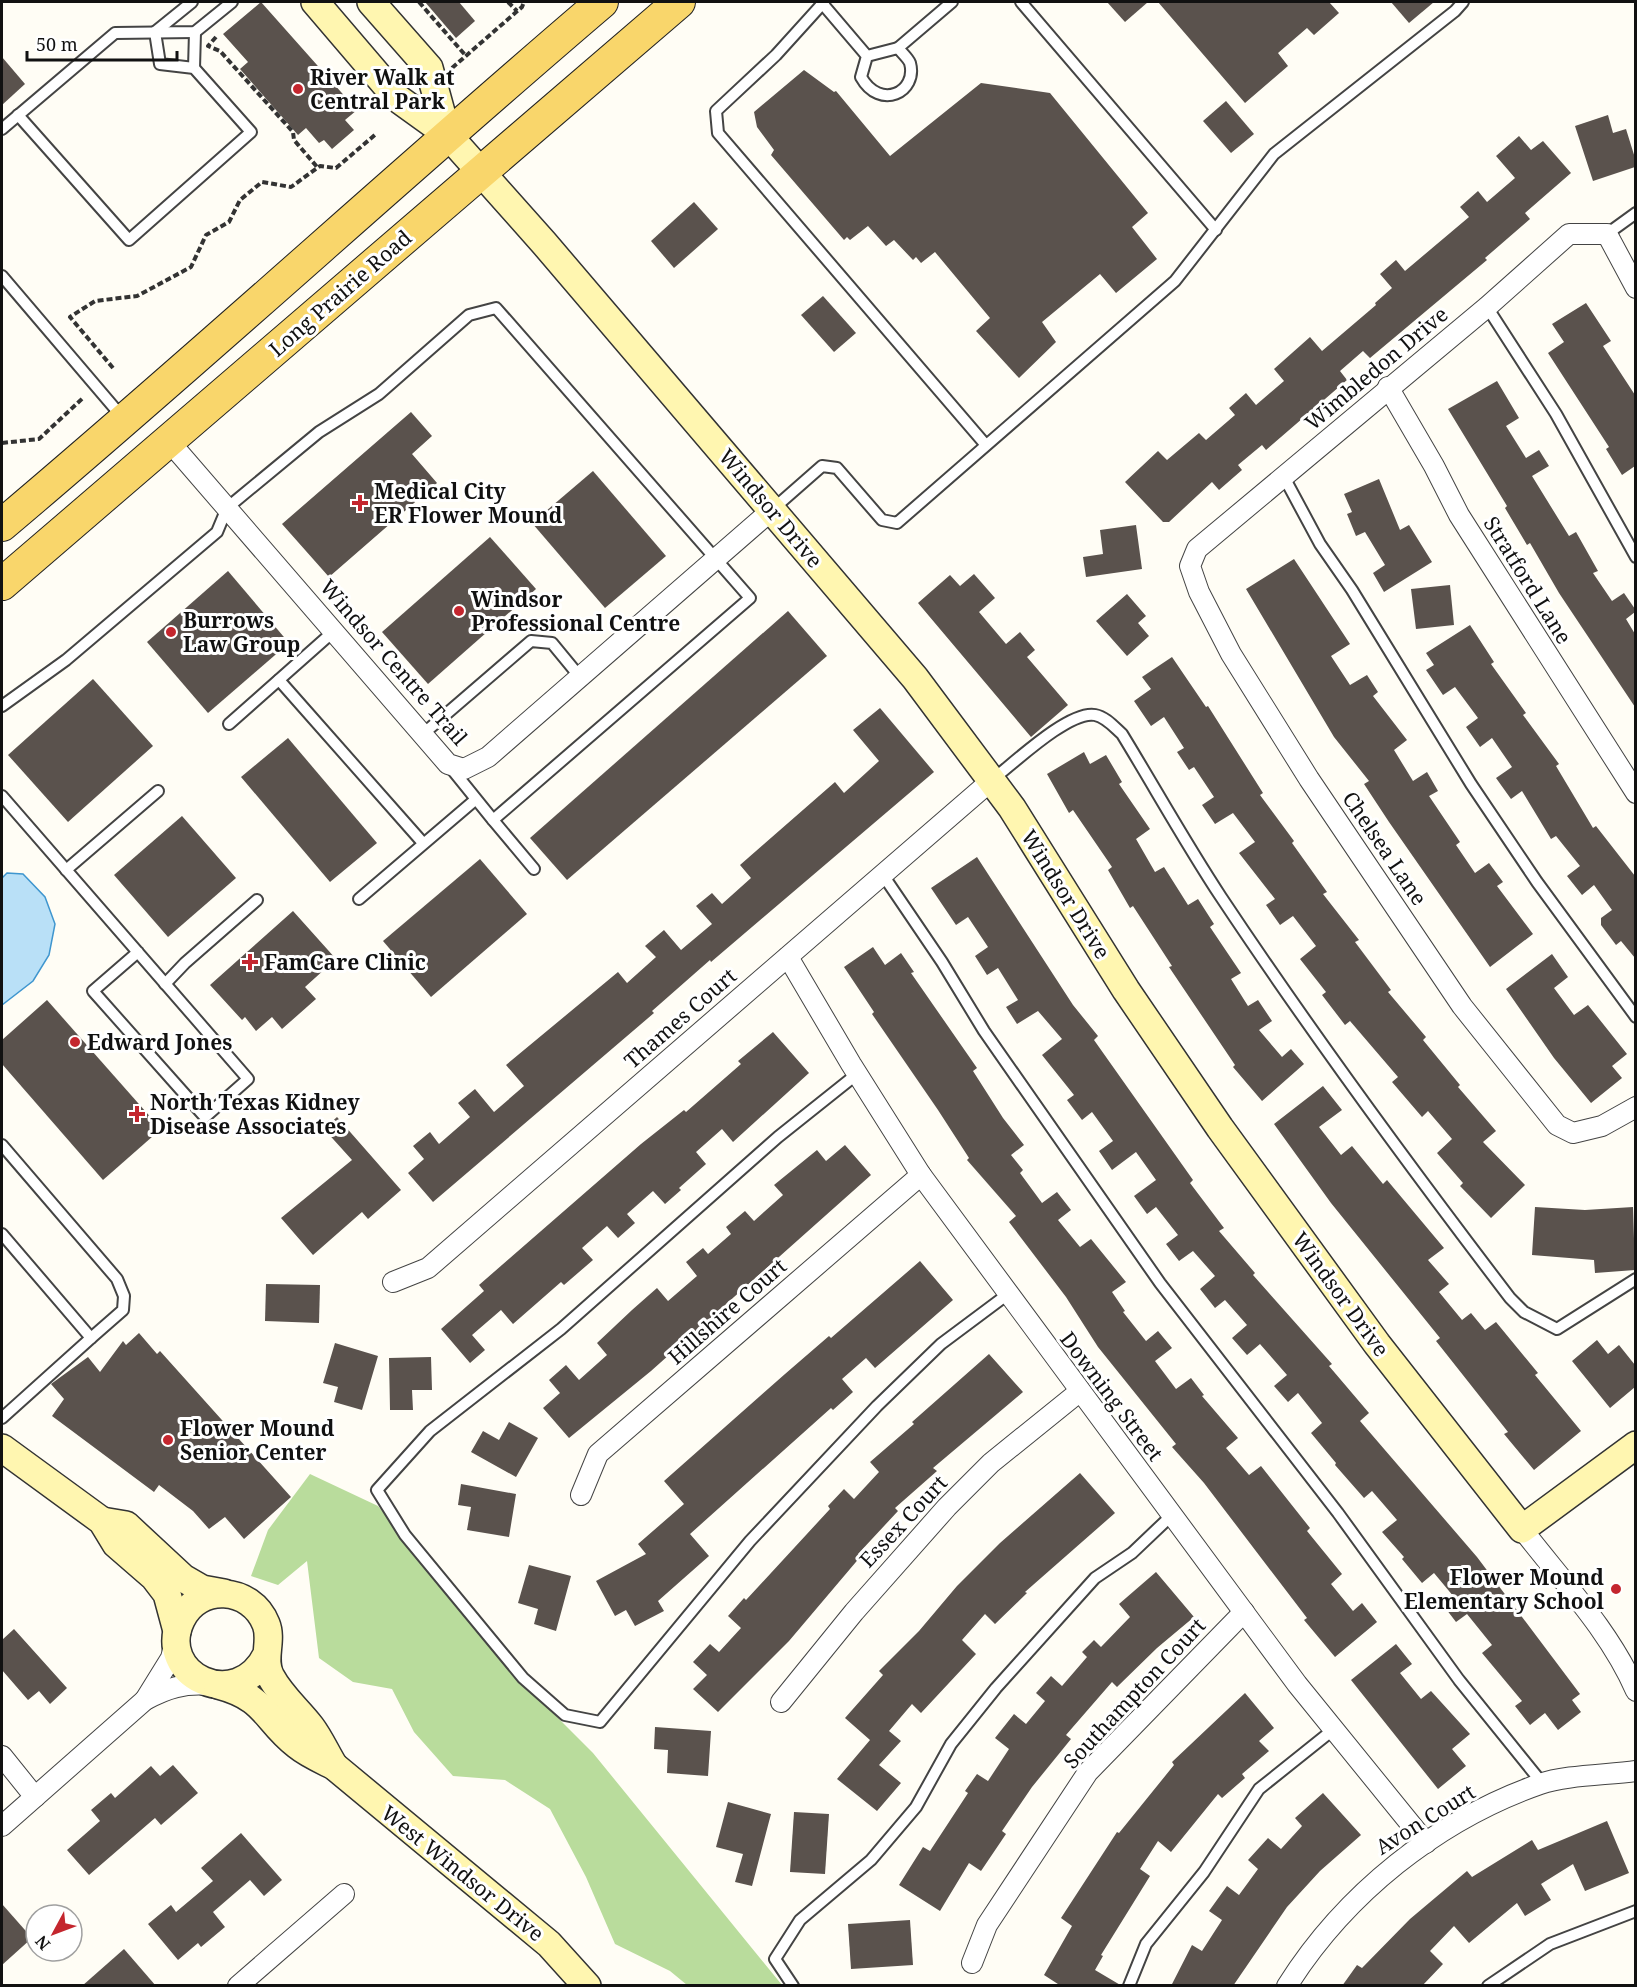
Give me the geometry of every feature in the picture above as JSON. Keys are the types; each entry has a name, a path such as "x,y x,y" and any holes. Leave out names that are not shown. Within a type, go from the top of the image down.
{"main road":[{"path":"2,525 125,420 447,134 602,2"},
{"name":"Long Prairie Road","path":"2,584 679,2"}],"street":[{"path":"315,2 397,98 447,134"},
{"path":"371,2 429,68 447,134"},
{"name":"Windsor Drive","path":"447,134 773,509 915,678 992,780 1087,924 1126,990 1220,1128 1377,1344 1610,1643 1624,1664 1635,1691"},
{"name":"Wimbledon Drive","path":"1190,566 1197,549 1388,387 1487,307 1569,234 1607,234"},
{"path":"1607,234 1635,288"},
{"name":"Stratford Lane","path":"1388,387 1434,466 1459,515 1635,793"},
{"name":"Windsor Centre Trail","path":"168,440 448,764 464,769 488,757 773,509"},
{"name":"Chelsea Lane","path":"1190,566 1199,592 1231,654 1309,779 1426,949 1462,1006 1557,1125 1573,1133 1602,1126 1635,1107"},
{"name":"Thames Court","path":"393,1282 428,1268 992,780"},
{"name":"Downing Street","path":"788,957 857,1074 921,1175 1079,1392 1244,1612 1426,1843"},
{"name":"Hillshire Court","path":"581,1495 598,1454 921,1175"},
{"name":"Essex Court","path":"781,1702 854,1612 991,1462 1079,1392"},
{"path":"1522,1529 1635,1445"},
{"name":"West Windsor Drive","path":"2,1448 102,1521 116,1544 154,1577 166,1594 182,1661 201,1680 234,1689 254,1699 297,1745 334,1766 549,1944 587,1986"},
{"name":"West Windsor Drive","path":"102,1521 126,1524 183,1578 202,1588 251,1602 267,1625 270,1676 312,1728 334,1766"},
{"path":"146,1700 171,1658 186,1610 197,1601 210,1595 224,1593"},
{"name":"Southampton Court","path":"972,1963 987,1925 1088,1772 1244,1612"},
{"path":"2,1826 146,1700 166,1689 190,1683 216,1685 240,1683 261,1666 267,1654"},
{"path":"2,1756 34,1797"},
{"name":"Avon Court","path":"1287,1986 1307,1953 1359,1896 1383,1873 1426,1843 1482,1810 1542,1783 1635,1771"},
{"path":"238,1986 344,1894"}],"lane":[{"path":"155,32 192,2"},
{"path":"2,129 115,33 195,32 232,2"},
{"path":"867,56 822,2 776,56 716,111 718,132 985,444"},
{"path":"867,56 898,48 952,2"},
{"path":"1021,2 1216,230"},
{"path":"773,509 822,466 837,468 882,520 897,522 1175,281 1274,154 1455,11 1463,2"},
{"path":"18,115 129,240 251,132 194,68 160,64 155,32"},
{"path":"194,68 195,32"},
{"path":"867,56 861,77 868,89 880,96 892,96 903,89 911,76 909,61 898,48"},
{"path":"1607,234 1635,213"},
{"path":"2,276 125,420"},
{"path":"1487,307 1556,414 1635,557"},
{"path":"2,706 66,660 217,532 227,508 319,432 379,394 469,315 496,308 750,598 493,820"},
{"path":"1284,477 1320,544 1352,590 1465,775 1537,882 1635,1017"},
{"path":"229,724 334,632"},
{"path":"423,734 531,641 552,643 580,677"},
{"path":"279,680 423,843"},
{"path":"992,780 1061,726 1078,717 1094,715 1109,722 1122,734 1220,895 1287,993 1419,1180 1510,1298 1524,1312 1557,1329 1635,1279"},
{"path":"448,764 475,800 534,869"},
{"path":"66,870 159,791"},
{"path":"2,796 249,1079 205,1117 93,991 138,952"},
{"path":"359,899 475,800"},
{"path":"883,875 942,962 984,1031 1160,1283 1338,1513 1459,1680 1542,1783"},
{"path":"165,984 185,963 257,900"},
{"path":"857,1074 770,1144 561,1329 430,1431 377,1490 405,1535 523,1678 565,1715 600,1722 750,1541 877,1406 941,1344 1008,1294"},
{"path":"2,1145 117,1279 124,1296 123,1310 2,1418"},
{"path":"2,1234 91,1338"},
{"path":"793,1986 775,1959 800,1920 871,1860 916,1807 951,1743 1095,1578 1132,1553 1172,1515"},
{"path":"1129,1986 1146,1944 1204,1872 1259,1789 1334,1729"},
{"path":"1488,1986 1550,1944 1635,1911"}],"path":[{"path":"418,2 466,56"},
{"path":"508,2 517,11"},
{"path":"450,69 517,11 524,2"},
{"path":"216,37 208,46 220,51 293,132 294,140 318,168"},
{"path":"113,368 70,317 94,301 137,296 168,282 191,267 206,235 229,222 240,200 262,182 291,187 318,168 336,168 376,134"},
{"path":"2,442 39,438 84,397"}],"green space":[{"path":"310,1474 378,1506 515,1675 593,1753 782,1985 687,1985 670,1971 615,1944 586,1877 550,1809 505,1780 453,1776 414,1732 392,1689 353,1682 319,1658 307,1561 278,1585 251,1576 268,1530"}],"water":[{"path":"7,873 23,874 45,897 55,924 49,955 33,981 2,1005 2,878"}],"building":[{"name":"River Walk at Central Park","path":"261,2 357,110 345,120 354,130 332,149 324,140 319,143 306,128 298,135 240,69 248,62 223,34"},
{"path":"425,2 459,2 475,21 456,38"},
{"path":"1107,2 1148,2 1125,22"},
{"path":"1158,2 1329,2 1339,13 1314,35 1307,28 1278,53 1288,66 1245,103"},
{"path":"1391,2 1434,2 1409,23"},
{"path":"2,57 25,84 2,105"},
{"path":"804,70 834,92 836,91 890,156 981,83 1050,93 1148,213 1132,227 1157,259 1116,293 1100,274 1042,322 1056,342 1019,378 976,331 990,318 935,252 921,263 916,257 913,260 894,240 886,246 868,226 850,240 847,237 844,240 771,155 774,150 757,127 754,112"},
{"path":"1226,101 1254,134 1231,153 1203,121"},
{"path":"1608,115 1613,133 1626,129 1635,158 1635,167 1593,181 1575,126"},
{"path":"1519,136 1531,150 1543,141 1571,173 1525,213 1530,219 1485,258 1487,260 1370,358 1363,351 1340,371 1347,380 1266,450 1262,445 1238,465 1242,470 1219,490 1212,482 1169,522 1163,522 1125,482 1158,451 1167,460 1199,433 1206,440 1235,415 1229,408 1246,393 1256,405 1284,381 1274,369 1310,337 1322,351 1376,305 1375,303 1392,288 1380,274 1396,260 1405,271 1469,217 1460,207 1478,191 1487,202 1515,178 1496,156"},
{"path":"694,202 718,229 674,268 651,241"},
{"path":"823,296 856,333 834,352 801,315"},
{"path":"1586,303 1611,341 1603,346 1635,395 1635,466 1622,475 1606,449 1609,447 1548,353 1564,342 1552,324"},
{"path":"1497,381 1519,418 1506,426 1526,458 1539,450 1549,466 1532,476 1569,536 1576,532 1598,571 1593,573 1612,601 1624,593 1635,609 1635,612 1626,619 1635,634 1635,707 1559,593 1530,543 1527,545 1505,508 1507,506 1448,409"},
{"name":"Medical City ER Flower Mound","path":"411,412 432,436 412,454 437,483 329,577 282,524"},
{"path":"593,471 666,556 605,608 532,523"},
{"path":"1379,479 1400,530 1409,525 1432,562 1384,592 1373,573 1385,565 1365,532 1356,536 1347,514 1352,512 1344,494"},
{"path":"1136,525 1142,569 1086,577 1083,557 1103,554 1100,530"},
{"name":"Windsor Professional Centre","path":"490,537 536,589 428,684 382,632"},
{"path":"1294,559 1350,644 1331,656 1350,685 1367,675 1378,692 1373,696 1407,740 1394,750 1413,781 1427,772 1438,791 1429,796 1460,842 1456,845 1475,873 1489,863 1503,882 1497,886 1533,934 1490,967 1364,784 1369,781 1334,737 1246,589"},
{"path":"228,571 289,643 208,713 147,642"},
{"path":"974,574 995,598 979,612 1006,644 1020,632 1035,650 1027,657 1068,705 1031,737 918,603 950,575 960,586"},
{"path":"1450,585 1454,625 1416,629 1411,589"},
{"path":"1127,594 1146,616 1138,623 1149,636 1127,656 1096,621"},
{"path":"788,611 827,656 567,880 530,838"},
{"path":"1470,625 1494,662 1491,664 1526,713 1523,715 1559,764 1556,766 1593,828 1596,826 1635,876 1635,958 1621,941 1616,945 1601,925 1601,918 1612,910 1594,885 1582,895 1567,876 1580,866 1556,836 1551,839 1522,791 1511,799 1496,778 1512,767 1492,738 1480,747 1466,727 1478,718 1455,687 1443,695 1426,670 1434,665 1426,653"},
{"path":"1172,657 1206,707 1208,706 1263,793 1260,795 1294,841 1292,843 1327,892 1323,894 1359,940 1355,942 1391,990 1388,992 1426,1037 1423,1040 1460,1085 1458,1087 1496,1131 1483,1142 1525,1185 1491,1218 1460,1186 1463,1183 1437,1153 1452,1139 1428,1111 1422,1117 1392,1082 1398,1077 1350,1021 1345,1025 1322,995 1326,992 1300,959 1316,946 1293,916 1280,925 1266,905 1275,899 1239,853 1255,842 1233,813 1215,824 1202,805 1214,797 1194,767 1189,770 1177,752 1184,748 1164,717 1151,726 1134,701 1151,689 1142,677"},
{"path":"93,679 153,746 68,822 8,755"},
{"path":"880,708 934,772 711,962 710,960 652,1011 654,1013 433,1202 408,1173 424,1159 413,1146 430,1132 439,1144 470,1117 458,1103 475,1089 494,1112 524,1086 506,1065 618,972 627,983 656,957 645,946 664,930 681,950 712,924 696,906 712,893 722,904 751,878 740,865 835,782 844,793 879,761 853,730"},
{"path":"288,738 377,843 330,882 241,777"},
{"path":"1084,752 1090,764 1106,755 1122,782 1119,784 1150,829 1136,839 1155,872 1164,867 1188,905 1198,899 1214,924 1210,927 1241,973 1231,979 1248,1006 1258,1000 1272,1021 1259,1030 1282,1057 1291,1049 1304,1064 1262,1101 1233,1067 1235,1065 1169,967 1172,966 1133,906 1130,908 1108,870 1112,867 1073,810 1069,813 1047,774"},
{"path":"182,816 236,878 168,937 114,875"},
{"path":"977,857 1073,1005 1098,1036 1094,1040 1193,1180 1190,1183 1224,1228 1219,1231 1255,1273 1253,1275 1332,1364 1329,1366 1369,1413 1360,1421 1477,1557 1580,1694 1572,1700 1581,1712 1558,1730 1545,1713 1530,1725 1515,1706 1522,1701 1482,1653 1492,1645 1467,1614 1456,1622 1443,1605 1454,1597 1434,1573 1422,1583 1402,1559 1404,1557 1382,1532 1397,1520 1372,1491 1364,1498 1335,1465 1336,1463 1311,1433 1322,1423 1298,1393 1288,1402 1274,1386 1287,1375 1260,1344 1247,1355 1232,1338 1247,1325 1225,1300 1215,1308 1200,1289 1215,1276 1193,1251 1179,1261 1166,1244 1178,1235 1156,1207 1147,1214 1134,1196 1156,1180 1136,1152 1112,1170 1099,1151 1113,1141 1092,1112 1082,1120 1067,1100 1074,1095 1042,1055 1062,1039 1038,1011 1017,1024 1006,1007 1018,1000 998,968 987,975 975,956 988,947 968,917 956,925 931,888"},
{"path":"480,859 527,914 431,997 383,941"},
{"path":"293,911 336,959 305,987 316,999 282,1029 272,1017 256,1031 245,1017 242,1020 210,985"},
{"path":"873,947 885,965 901,953 914,972 911,973 977,1068 973,1071 1003,1118 1024,1145 1011,1155 1023,1170 1020,1173 1042,1203 1057,1192 1071,1210 1058,1220 1080,1247 1091,1239 1126,1282 1112,1292 1125,1311 1123,1312 1146,1341 1158,1331 1172,1348 1155,1361 1176,1389 1191,1378 1204,1395 1202,1396 1238,1438 1226,1448 1249,1475 1261,1466 1310,1528 1307,1531 1342,1574 1331,1584 1353,1611 1362,1603 1377,1622 1335,1657 1304,1620 1307,1618 1204,1483 1172,1447 1176,1444 1098,1347 1066,1297 1009,1222 1016,1216 967,1160 969,1158 872,1014 874,1012 844,967"},
{"path":"1552,954 1568,977 1554,988 1574,1015 1588,1005 1627,1054 1612,1066 1622,1078 1591,1103 1554,1058 1506,989"},
{"path":"47,1000 161,1129 103,1180 2,1064 2,1040"},
{"path":"773,1032 809,1073 733,1142 722,1129 696,1152 706,1164 665,1204 653,1191 627,1214 635,1223 618,1238 607,1226 582,1248 593,1260 564,1285 561,1282 513,1324 501,1310 472,1335 485,1350 470,1363 441,1329 484,1291 479,1285 641,1144 684,1110 686,1112 741,1064 738,1061"},
{"path":"1323,1086 1342,1110 1319,1127 1341,1155 1352,1146 1383,1184 1387,1180 1444,1248 1428,1260 1449,1284 1439,1292 1462,1320 1471,1313 1485,1330 1496,1322 1538,1373 1535,1375 1581,1431 1534,1470 1504,1434 1508,1432 1436,1341 1440,1338 1331,1203 1274,1124"},
{"path":"337,1117 401,1190 368,1219 362,1212 313,1255 281,1218 352,1160 324,1129"},
{"path":"845,1145 871,1175 651,1371 569,1438 543,1408 560,1393 549,1380 566,1365 579,1380 607,1355 597,1343 632,1310 657,1288 668,1301 697,1276 686,1262 703,1248 708,1254 731,1234 726,1227 745,1211 754,1221 783,1195 774,1185 817,1150 826,1161"},
{"path":"1535,1207 1585,1210 1633,1207 1635,1270 1595,1273 1594,1260 1532,1255"},
{"path":"920,1261 953,1300 875,1368 866,1358 842,1379 853,1392 833,1410 831,1408 690,1534 709,1556 658,1601 664,1611 635,1626 626,1610 615,1616 596,1581 646,1554 638,1544 684,1504 664,1481 829,1336 831,1338"},
{"path":"266,1284 320,1285 319,1323 265,1321"},
{"path":"139,1333 157,1354 160,1351 291,1497 244,1539 225,1517 209,1529 193,1511 159,1485 154,1492 52,1416 64,1399 51,1384 88,1357 100,1372 123,1341 126,1345"},
{"path":"1597,1340 1608,1354 1619,1345 1635,1365 1635,1387 1610,1408 1572,1361"},
{"path":"335,1343 378,1356 362,1410 334,1402 338,1387 323,1383"},
{"path":"989,1354 1023,1392 933,1468 937,1471 895,1508 898,1511 858,1554 861,1556 789,1641 718,1712 693,1689 707,1675 693,1662 710,1644 719,1652 741,1628 728,1616 744,1598 746,1600 830,1509 828,1506 844,1489 854,1499 879,1472 870,1462"},
{"path":"431,1357 432,1390 412,1390 413,1410 390,1410 389,1358"},
{"path":"509,1422 538,1438 516,1477 471,1452 483,1431 499,1440"},
{"path":"1080,1473 1115,1513 1025,1592 1027,1593 995,1624 985,1614 962,1640 976,1654 921,1713 912,1704 889,1731 901,1741 879,1765 901,1783 877,1811 837,1779 870,1740 845,1718 883,1675 879,1671 919,1631 957,1586 1000,1543"},
{"path":"461,1484 516,1494 509,1537 467,1530 471,1507 458,1505"},
{"path":"529,1565 571,1576 556,1631 534,1624 538,1609 518,1603"},
{"path":"1156,1572 1194,1617 1157,1648 1117,1687 1112,1682 1066,1735 1071,1739 1032,1787 1002,1831 1006,1834 981,1871 969,1863 940,1911 899,1885 923,1847 930,1851 968,1793 965,1791 977,1774 988,1781 1009,1749 995,1738 1014,1714 1026,1724 1045,1701 1036,1693 1051,1676 1062,1686 1087,1657 1082,1652 1094,1640 1101,1647 1130,1617 1119,1604"},
{"path":"14,1629 67,1688 50,1704 39,1691 28,1700 2,1670 2,1640"},
{"path":"1396,1644 1412,1664 1400,1673 1421,1699 1431,1691 1470,1734 1452,1749 1466,1766 1438,1789 1351,1680"},
{"path":"1245,1693 1274,1728 1259,1741 1269,1751 1242,1774 1245,1778 1222,1798 1218,1794 1171,1852 1158,1841 1140,1869 1150,1876 1101,1955 1103,1956 1095,1970 1122,1986 1061,1986 1044,1975 1072,1926 1061,1918 1117,1832 1119,1833 1174,1765 1172,1762"},
{"path":"655,1727 711,1731 708,1776 667,1773 668,1750 654,1749"},
{"path":"173,1765 198,1793 161,1825 155,1818 89,1875 67,1850 100,1821 91,1810 111,1793 115,1798 151,1766 160,1776"},
{"path":"1323,1793 1361,1835 1320,1871 1287,1907 1233,1986 1171,1986 1192,1945 1202,1951 1222,1920 1209,1911 1227,1886 1239,1895 1258,1869 1248,1860 1268,1838 1281,1849 1302,1826 1295,1818"},
{"path":"728,1802 771,1814 752,1886 735,1882 743,1854 716,1847"},
{"path":"794,1812 829,1814 825,1874 790,1872"},
{"path":"1607,1821 1629,1873 1585,1891 1573,1864 1541,1884 1551,1900 1525,1916 1517,1903 1469,1943 1454,1926 1430,1951 1443,1964 1422,1986 1342,1986 1357,1965 1362,1968 1410,1919 1467,1871 1472,1877 1532,1840 1538,1850"},
{"path":"241,1833 282,1880 264,1896 250,1880 213,1912 225,1927 201,1947 198,1943 178,1960 148,1924 171,1905 176,1912 213,1881 201,1868"},
{"path":"2,1904 24,1929 24,1945 2,1965"},
{"path":"910,1920 913,1965 851,1969 848,1924"},
{"path":"124,1949 156,1986 82,1986"}],"place":[{"name":"River Walk at Central Park","path":"298,89"},
{"name":"Medical City ER Flower Mound","path":"360,503"},
{"name":"Windsor Professional Centre","path":"459,611"},
{"name":"Burrows Law Group","path":"171,632"},
{"name":"FamCare Clinic","path":"250,962"},
{"name":"Edward Jones","path":"75,1042"},
{"name":"North Texas Kidney Disease Associates","path":"137,1114"},
{"name":"Flower Mound Senior Center","path":"168,1440"},
{"name":"Flower Mound Elementary School","path":"1616,1589"}]}
